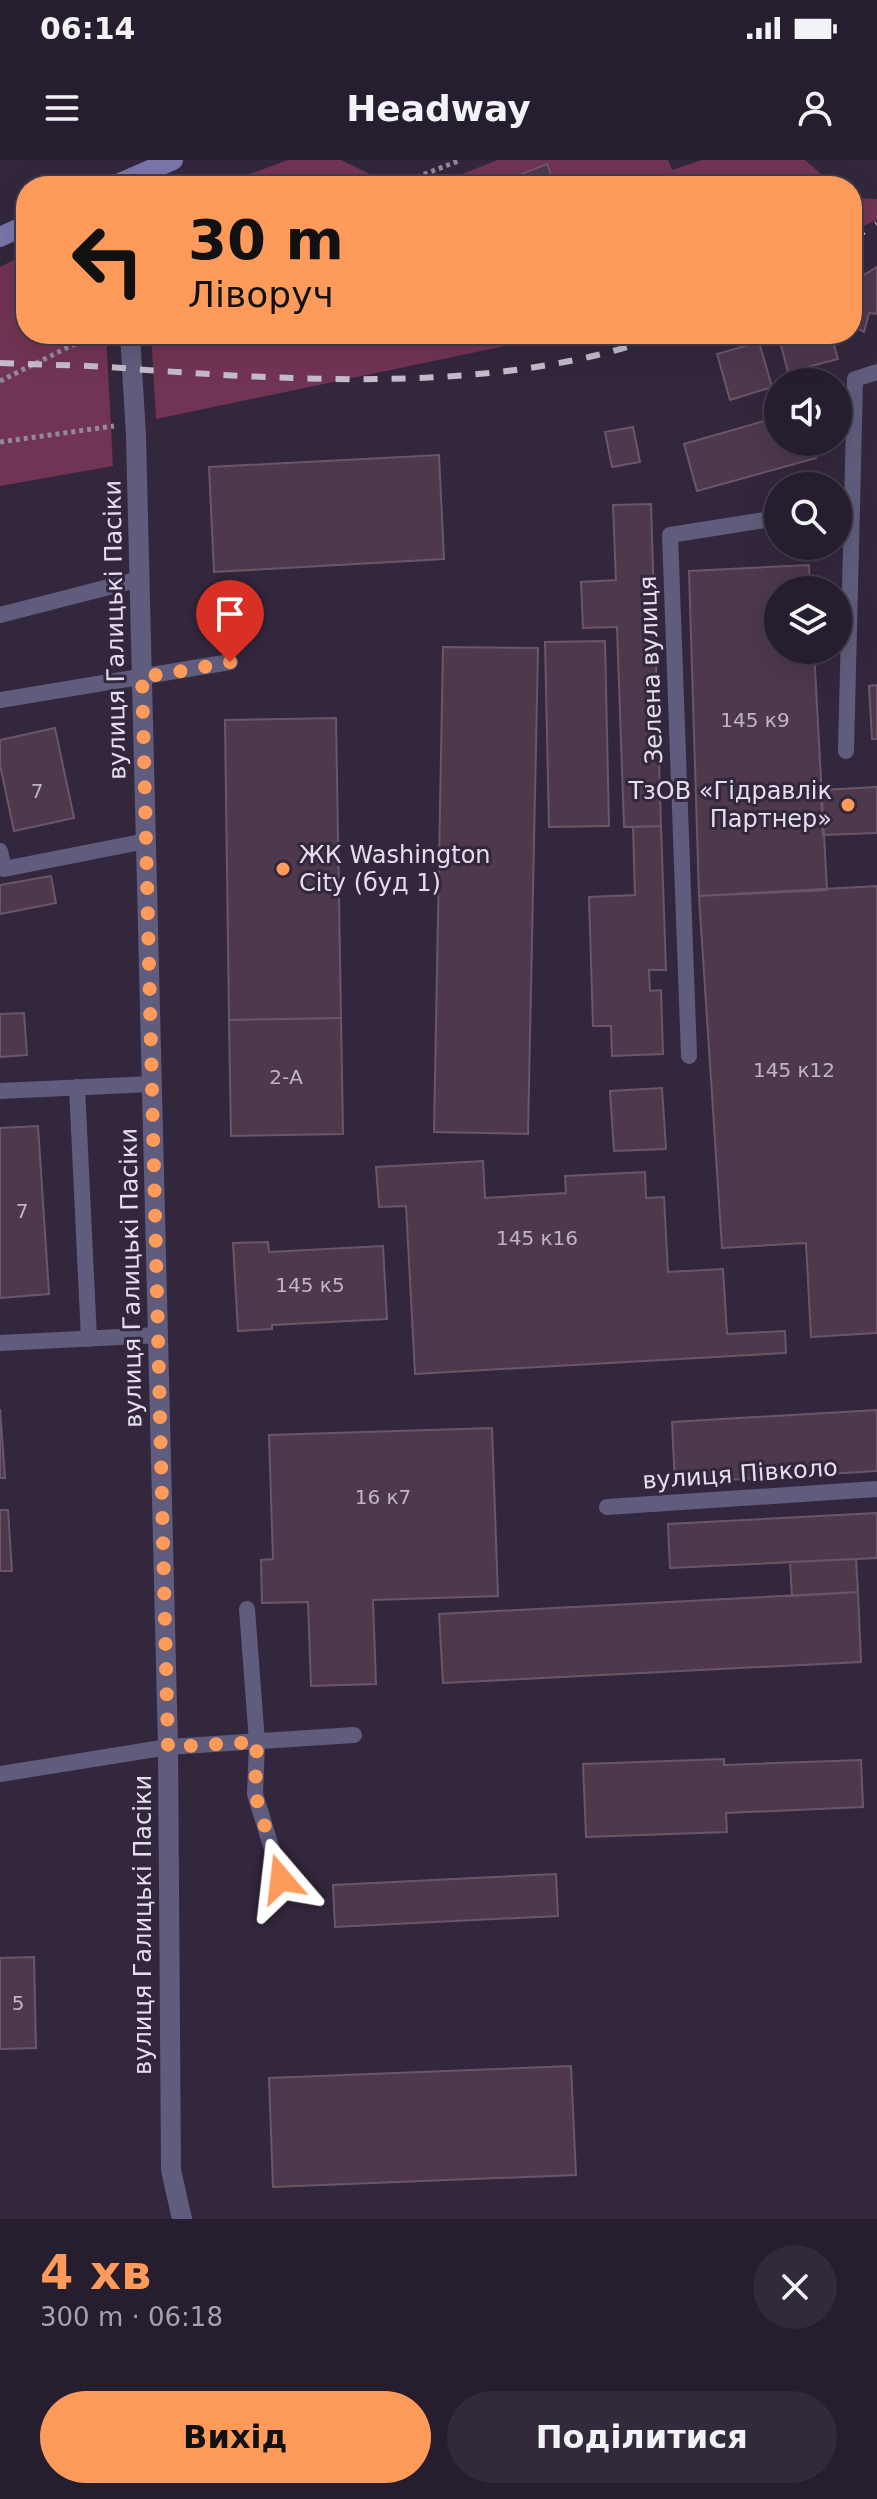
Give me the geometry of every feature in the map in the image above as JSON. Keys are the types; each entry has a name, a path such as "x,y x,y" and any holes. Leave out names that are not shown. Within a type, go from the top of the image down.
{"main road":[{"path":"137,176 173,160"}],"street":[{"name":"вулиця Галицькі Пасіки","path":"131,344 140,579 159,1335 168,1747 171,2170 182,2219"}],"lane":[{"path":"848,472 855,379 877,372"},
{"name":"Зелена вулиця","path":"689,1056 670,535 764,520"},
{"path":"845,560 846,751"},
{"path":"0,615 140,579"},
{"path":"0,700 230,662"},
{"path":"0,851 4,869 146,841"},
{"path":"0,1091 152,1084"},
{"path":"77,1087 89,1339"},
{"path":"0,1343 159,1335"},
{"name":"вулиця Півколо","path":"607,1507 877,1489"},
{"path":"247,1609 257,1742 255,1794 281,1879"},
{"path":"0,1774 168,1747 354,1735"}],"path":[{"path":"420,176 461,160"},
{"path":"0,381 75,344"},
{"path":"0,442 135,423"}],"shaded area":[{"path":"288,160 341,160 374,176 244,176"},
{"path":"498,160 668,160 672,170 702,160 805,160 823,176 457,176"},
{"path":"862,198 877,199 877,220 862,227"},
{"path":"16,259 16,344 107,344 113,466 0,486 0,267"},
{"path":"152,344 515,344 156,419"}],"building":[{"path":"547,164 551,176 517,176"},
{"path":"877,267 877,314 869,313 864,332 862,331 862,276"},
{"path":"760,344 767,368 764,368 764,389 730,400 717,354"},
{"path":"781,344 834,344 838,359 803,368 787,368"},
{"path":"764,421 764,456 816,458 697,491 684,444"},
{"path":"633,427 640,462 612,467 605,432"},
{"path":"439,455 444,559 214,572 209,467"},
{"path":"651,504 661,826 624,827 617,627 583,628 581,582 616,580 613,505"},
{"path":"809,565 809,576 764,576 764,664 815,664 827,890 699,896 689,571"},
{"path":"605,641 609,826 549,827 545,642"},
{"path":"443,647 538,648 528,1134 434,1132"},
{"path":"877,685 877,739 872,739 869,686"},
{"name":"ЖК Washington City (буд 1)","path":"336,718 341,1018 229,1020 225,720"},
{"path":"55,728 74,818 14,831 0,765 0,740"},
{"path":"877,787 877,833 823,835 821,790"},
{"path":"661,826 666,970 649,970 650,991 661,990 663,1054 612,1056 611,1026 593,1026 589,897 635,895 633,827"},
{"path":"51,876 56,903 0,914 0,885"},
{"path":"877,886 877,1333 811,1337 806,1243 722,1248 699,896"},
{"path":"24,1013 27,1055 0,1057 0,1014"},
{"path":"341,1018 343,1134 231,1136 229,1020"},
{"path":"662,1088 666,1149 614,1151 610,1091"},
{"path":"38,1126 49,1294 0,1298 0,1128"},
{"path":"483,1161 485,1198 566,1193 565,1176 645,1172 646,1198 664,1197 668,1272 723,1269 727,1334 785,1331 786,1353 415,1374 406,1206 379,1207 376,1167"},
{"path":"268,1242 269,1252 383,1246 387,1319 272,1325 272,1329 238,1331 233,1243"},
{"path":"0,1409 5,1478 0,1478"},
{"path":"877,1410 877,1471 675,1483 672,1422"},
{"path":"492,1428 498,1596 373,1600 376,1684 311,1686 308,1602 262,1603 261,1560 273,1559 269,1435"},
{"path":"0,1510 8,1510 12,1571 0,1571"},
{"path":"877,1513 877,1558 670,1568 668,1524"},
{"path":"856,1559 858,1592 792,1596 790,1562"},
{"path":"858,1592 861,1662 443,1683 439,1614"},
{"path":"724,1759 724,1765 861,1760 863,1807 726,1813 727,1832 586,1837 583,1764"},
{"path":"556,1874 558,1916 335,1927 333,1885"},
{"path":"34,1957 36,2048 0,2049 0,1958"},
{"path":"571,2066 576,2175 273,2187 269,2078"}],"railway":[{"path":"862,233 877,224"},
{"path":"0,363 266,377 403,378 472,375 539,366 633,344"}],"place":[{"name":"ТзОВ «Гідравлік Партнер»","path":"848,805"},
{"name":"ЖК Washington City (буд 1)","path":"283,869"}],"route":[{"path":"230,662 161,675 142,675 168,1747 257,1742 255,1794 281,1879"}]}
